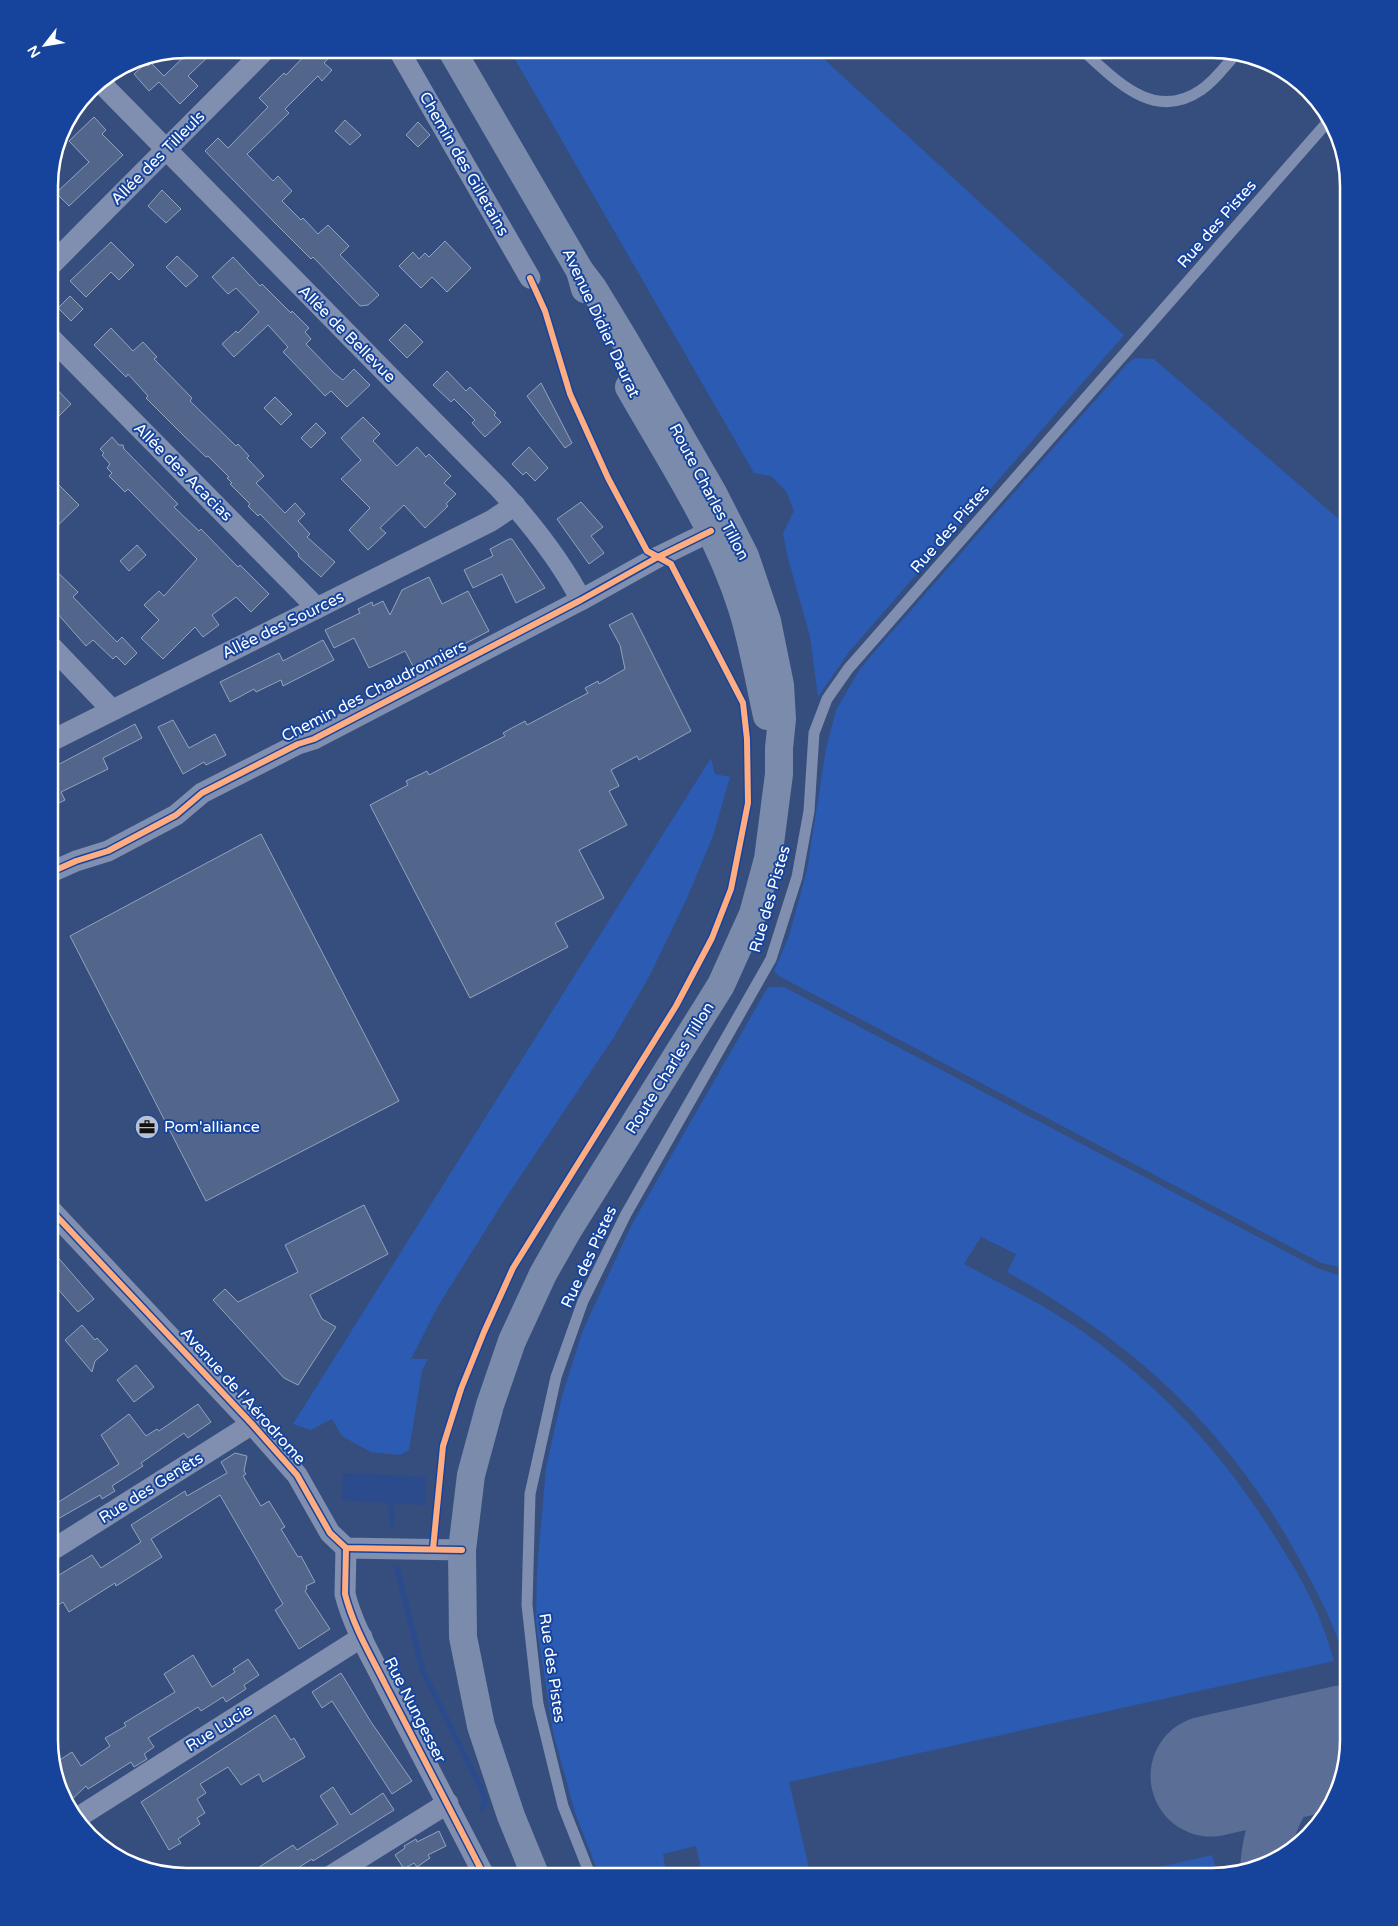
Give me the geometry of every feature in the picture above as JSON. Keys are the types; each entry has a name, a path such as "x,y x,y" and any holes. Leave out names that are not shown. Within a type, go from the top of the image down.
{"main road":[{"name":"Avenue Didier Daurat","path":"456,58 580,271 586,295 628,385 711,531 742,608 752,641 768,720 779,748"},
{"name":"Route Charles Tillon","path":"532,1868 511,1816 481,1726 463,1637 462,1550 471,1475 490,1405 512,1341 543,1274 568,1230 722,985 753,914 768,859 780,774 779,748 782,719 780,685 768,621 745,556 713,493 624,339 580,271"}],"street":[{"name":"Allée des Tilleuls","path":"58,258 257,58"},
{"name":"Chemin des Gilletains","path":"403,58 530,278"},
{"name":"Allée de Bellevue","path":"104,87 515,505 572,582 581,600"},
{"name":"Allée des Acacias","path":"58,345 317,608"},
{"name":"Allée des Sources","path":"58,737 491,521 515,505"},
{"name":"Chemin des Chaudronniers","path":"58,869 108,851 176,815 202,793 298,744 314,739 581,600 658,557 711,531"},
{"path":"58,653 112,710"},
{"name":"Avenue de l'Aérodrome","path":"58,1218 252,1424 296,1475 330,1533 346,1548"},
{"name":"Rue des Genêts","path":"58,1546 252,1424"},
{"path":"346,1548 462,1550"},
{"name":"Rue Nungesser","path":"346,1548 345,1594 362,1637 481,1868"},
{"name":"Rue Lucie","path":"82,1815 362,1637"},
{"path":"343,1868 448,1803"}],"lane":[{"path":"1092,58 1134,93 1156,101 1169,102 1181,100 1202,90 1231,59"},
{"name":"Rue des Pistes","path":"587,1868 563,1806 538,1704 527,1605 530,1494 556,1377 584,1301 626,1214 771,960 797,878 809,811 814,734 827,699 848,669 1325,125"}],"shaded area":[{"path":"514,58 823,58 1124,335 849,652 818,697 810,636 787,555 783,533 794,511 786,491 771,476 754,473"},
{"path":"1135,358 1154,359 1340,520 1340,1267 1321,1263 779,976 774,971 789,936 807,870 826,749 836,710 860,669 1127,364"},
{"path":"711,758 715,774 730,777 713,836 687,898 650,975 614,1037 505,1199 438,1306 411,1359 428,1359 422,1371 409,1450 400,1455 371,1452 342,1436 332,1419 311,1430 293,1424"},
{"path":"768,987 784,987 1317,1268 1340,1275 1340,1646 1321,1600 1275,1518 1245,1474 1213,1434 1178,1396 1140,1362 1099,1330 1007,1272 1016,1254 981,1237 964,1264 1067,1321 1130,1368 1186,1421 1236,1480 1286,1554 1309,1594 1334,1661 789,1782 809,1868 701,1868 696,1846 663,1854 665,1868 596,1868 575,1813 553,1732 536,1621 537,1571 546,1468 562,1396 583,1330 632,1224"},
{"path":"343,1473 426,1477 425,1505 342,1500"},
{"path":"1212,1855 1216,1868 1212,1868 1155,1868"}],"building":[{"path":"182,58 207,58 188,76 198,86 180,104 159,82 149,91 134,74 145,64 148,66 151,63 164,76"},
{"path":"302,58 329,58 324,63 332,70 322,81 318,76 285,109 289,113 247,154 273,181 278,176 292,191 282,201 301,220 303,218 318,234 328,225 349,246 340,255 379,295 368,305 360,306 205,151 218,138 228,148 268,107 259,98 284,73 286,75"},
{"path":"94,117 106,130 102,134 123,155 69,206 58,195 58,191 89,162 69,141"},
{"path":"345,120 361,135 350,145 335,131"},
{"path":"418,122 430,135 418,147 406,135"},
{"path":"162,190 181,209 166,223 148,206"},
{"path":"445,241 471,268 447,292 432,277 421,288 399,266 413,252 419,259 425,253 429,257"},
{"path":"111,242 134,265 119,280 111,272 86,297 70,281"},
{"path":"177,256 198,276 186,287 166,267"},
{"path":"233,257 260,286 262,284 309,328 305,332 311,339 306,344 334,373 343,380 354,369 370,385 347,407 331,391 325,396 283,352 288,347 268,325 234,357 222,344 236,331 238,333 259,312 236,288 228,294 212,277"},
{"path":"70,296 83,309 71,321 58,308"},
{"path":"405,324 423,342 407,358 389,340"},
{"path":"111,328 133,351 143,342 157,357 154,359 192,398 190,401 236,446 238,444 249,456 247,458 264,476 256,483 285,513 295,503 305,514 298,521 310,534 307,537 335,562 321,577 298,556 299,554 260,514 258,516 248,506 250,504 230,484 232,483 227,478 229,477 146,398 148,396 128,374 126,377 94,345"},
{"path":"447,371 466,391 470,387 496,413 494,415 501,422 485,437 472,423 475,420 454,399 451,402 433,385"},
{"path":"541,383 572,443 565,448 527,396"},
{"path":"58,390 71,404 58,415"},
{"path":"275,397 292,414 281,425 264,408"},
{"path":"363,417 380,434 373,441 397,466 417,447 426,457 429,454 451,476 444,483 456,494 446,504 448,506 425,528 404,505 380,528 386,533 368,550 349,530 370,508 341,479 361,460 341,438"},
{"path":"316,423 326,433 311,448 301,438"},
{"path":"112,437 119,445 123,445 124,449 178,504 174,507 199,531 201,529 238,567 240,565 269,594 251,612 236,597 212,615 219,625 203,637 195,627 163,659 141,638 159,620 144,605 159,591 164,596 197,559 128,489 125,492 109,476 112,473 107,468 110,464 102,455 104,453 100,449"},
{"path":"529,447 548,468 535,481 526,472 523,475 512,464"},
{"path":"58,484 79,505 58,525"},
{"path":"581,502 603,527 591,536 604,553 589,564 557,519"},
{"path":"512,539 545,588 516,603 502,574 473,588 464,570 493,556 490,549"},
{"path":"137,545 146,555 129,571 120,561"},
{"path":"58,573 78,592 73,597 117,642 122,637 137,653 125,665 116,656 113,659 93,640 86,646 58,614"},
{"path":"429,577 442,604 468,591 489,631 415,670 405,651 369,668 354,638 334,648 325,630 360,613 358,609 372,602 373,606 383,601 390,615 402,590"},
{"path":"632,613 691,731 639,760 637,756 611,770 619,786 609,791 627,825 579,850 604,898 555,923 568,947 470,998 370,805 408,785 406,781 427,771 429,775 505,736 503,733 525,721 527,725 588,693 585,688 598,681 599,684 625,669 620,645 609,625"},
{"path":"323,640 334,660 283,686 281,680 256,692 254,689 230,702 220,682 279,653 283,661"},
{"path":"173,720 189,748 215,734 226,755 206,765 204,762 183,774 158,727"},
{"path":"135,724 142,738 103,758 108,769 61,792 65,800 58,804 58,765"},
{"path":"261,834 399,1101 206,1201 70,936"},
{"path":"364,1205 388,1254 310,1295 322,1319 336,1327 298,1385 284,1378 213,1300 225,1289 238,1302 298,1272 285,1245"},
{"path":"58,1257 94,1299 78,1312 58,1289"},
{"path":"82,1325 95,1340 97,1338 108,1350 95,1361 92,1372 65,1340"},
{"path":"136,1365 154,1387 134,1402 117,1380"},
{"path":"198,1404 211,1422 188,1438 184,1433 141,1463 143,1466 112,1486 115,1491 102,1499 100,1495 58,1519 58,1502 119,1464 101,1435 129,1414 146,1436 157,1429 159,1431"},
{"path":"235,1453 247,1456 244,1471 246,1474 243,1476 261,1506 269,1501 285,1527 281,1529 298,1557 301,1556 315,1582 306,1586 307,1589 305,1591 330,1629 299,1649 275,1610 283,1604 220,1495 151,1539 162,1557 116,1586 115,1583 69,1612 63,1602 58,1605 58,1576 92,1555 101,1568 141,1542 131,1525 185,1491 187,1496 227,1473 221,1462"},
{"path":"193,1655 212,1687 235,1672 233,1669 248,1659 259,1675 244,1685 246,1689 226,1702 223,1697 201,1711 198,1707 148,1738 154,1747 144,1754 147,1759 134,1767 131,1762 88,1789 86,1786 72,1799 67,1789 60,1760 72,1752 81,1766 110,1746 105,1738 126,1726 124,1723 175,1692 164,1674"},
{"path":"341,1673 371,1722 412,1781 392,1794 332,1701 322,1708 312,1692"},
{"path":"275,1715 291,1740 294,1738 305,1757 263,1782 259,1774 241,1785 228,1767 200,1784 206,1793 197,1799 205,1813 197,1818 200,1824 178,1839 181,1843 169,1850 141,1802"},
{"path":"333,1787 351,1815 383,1793 394,1810 313,1861 312,1859 298,1868 258,1868 293,1845 297,1850 338,1824 320,1796"},
{"path":"439,1831 446,1846 428,1855 430,1858 417,1867 414,1863 403,1868 395,1855 405,1848 404,1846 416,1839 417,1842"}],"waterway":[{"path":"391,1503 392,1524"},
{"path":"397,1568 422,1669 481,1789 486,1803 481,1808"}],"taxiway":[{"path":"1266,1856 1273,1826 1280,1809 1290,1793 1314,1766 1339,1752"}],"runway":[{"path":"1211,1776 1340,1747"}],"cycle path":[{"path":"433,1549 443,1446 461,1389 484,1332 513,1268 676,1006 712,938 731,889 748,803 747,739 743,703 671,564 647,551 608,478 570,394 545,311 530,278"},
{"path":"58,869 108,851 176,815 202,793 298,744 314,739 581,600 658,557 711,531"},
{"path":"58,1218 252,1424 297,1475 330,1533 346,1548 462,1550"},
{"path":"346,1548 345,1594 357,1629 480,1868"}],"place":[{"name":"Pom'alliance","path":"147,1127"}]}
